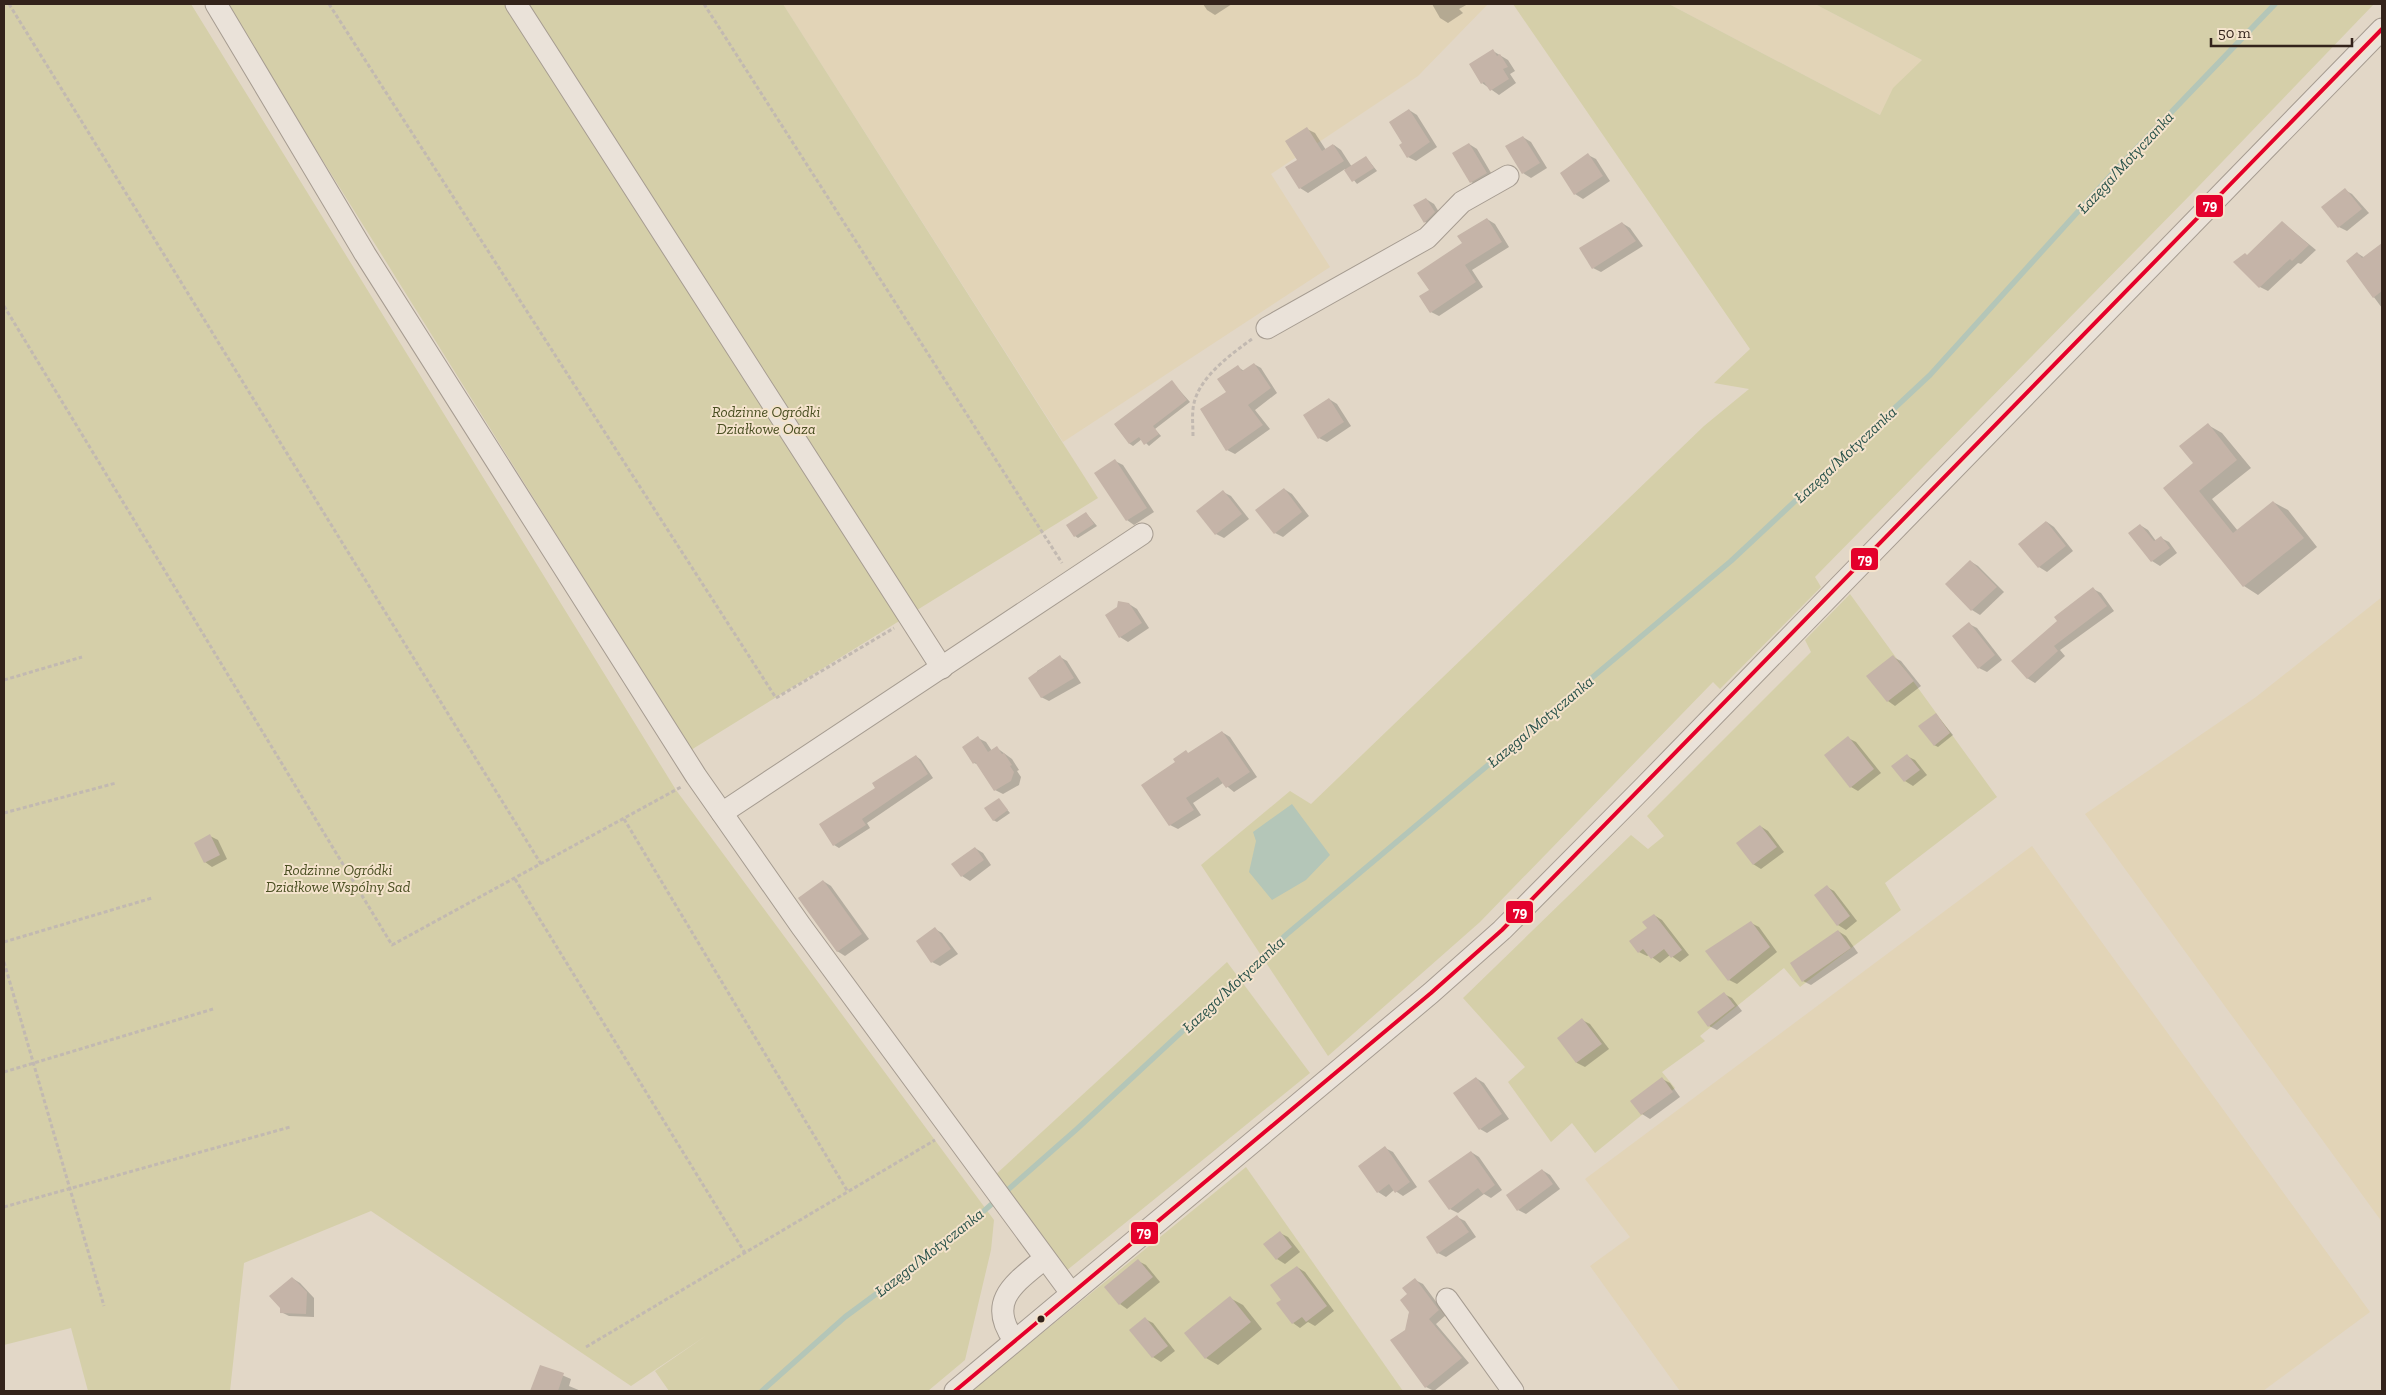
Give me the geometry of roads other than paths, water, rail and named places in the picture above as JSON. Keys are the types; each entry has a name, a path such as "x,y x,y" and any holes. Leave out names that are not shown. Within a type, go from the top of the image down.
{"street":[{"path":"216,4 365,254 696,776 806,934 1044,1259 1071,1293"},
{"path":"516,4 942,668"},
{"path":"955,1391 1431,993 1502,930 1767,662 2382,29"},
{"path":"1267,328 1427,238 1462,202 1508,176"},
{"path":"722,813 1142,534"},
{"path":"1014,1340 1005,1328 1002,1314 1004,1301 1014,1284 1044,1259"},
{"path":"1447,1299 1513,1391"}],"waterway":[{"name":"Łazęga/Motyczanka","path":"762,1391 845,1317 960,1232 1078,1128 1287,934 1731,561 1930,375 2112,174 2275,4"}],"park label":[{"name":"Rodzinne Ogródki Działkowe Oaza","path":"766,420"},
{"name":"Rodzinne Ogródki Działkowe Wspólny Sad","path":"338,878"}]}
